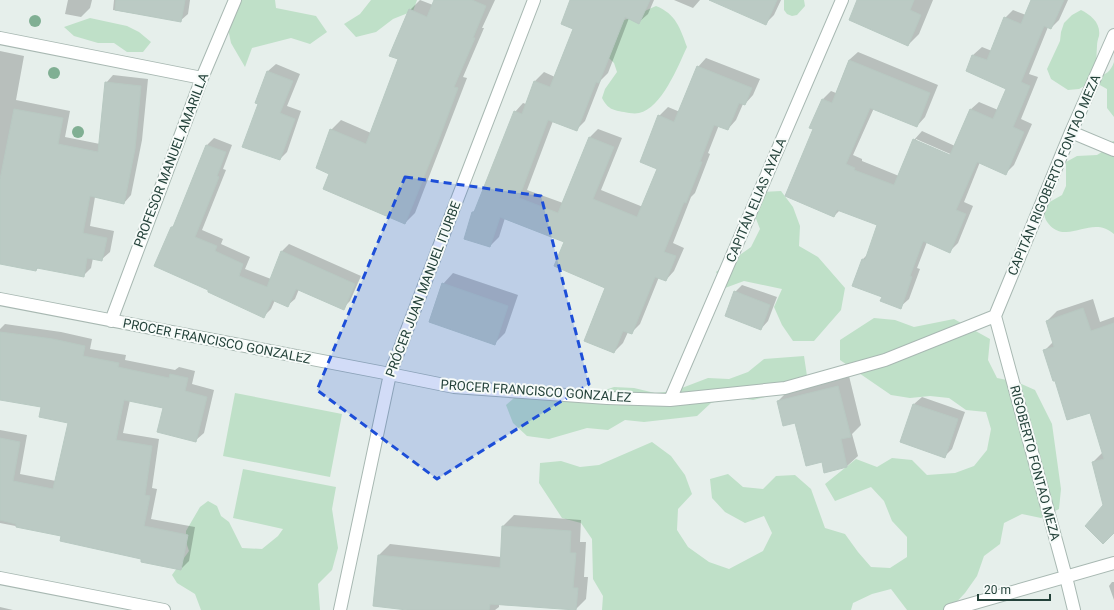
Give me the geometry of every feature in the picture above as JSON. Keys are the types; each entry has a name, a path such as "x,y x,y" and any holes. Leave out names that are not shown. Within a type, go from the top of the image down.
{"street":[{"name":"PROFESOR MANUEL AMARILLA","path":"111,321 202,78 235,0"},
{"name":"PRÓCER JUAN MANUEL ITURBE","path":"340,610 390,374 534,0"},
{"name":"CAPITÁN ELIAS AYALA","path":"670,400 842,0"},
{"name":"CAPITÁN RIGOBERTO FONTAO MEZA","path":"995,316 1071,132 1114,35"},
{"path":"0,38 202,78"},
{"path":"1071,132 1114,150"},
{"name":"PROCER FRANCISCO GONZALEZ","path":"0,300 454,387 606,398 670,400 785,388 885,360 995,316"},
{"name":"RIGOBERTO FONTAO MEZA","path":"995,316 1074,610"},
{"path":"950,610 1114,562"},
{"path":"0,578 164,610"}],"highlighted area":[{"path":"405,177 541,196 589,384 437,479 317,390"}],"green space":[{"path":"232,0 275,0 276,8 316,16 327,32 310,44 291,38 252,48 245,67 231,43 227,24"},
{"path":"371,0 417,0 413,11 393,19 376,32 356,37 344,24 360,14"},
{"path":"784,0 804,0 805,6 797,15 792,16 787,14 784,10"},
{"path":"656,6 663,9 673,17 687,47 674,75 662,95 647,110 639,113 627,113 613,110 606,105 602,98 605,89 617,72 614,63 607,56 620,22"},
{"path":"1081,10 1092,17 1097,23 1099,31 1096,77 1108,72 1114,62 1114,117 1107,108 1107,89 1098,84 1088,84 1079,89 1068,90 1051,79 1047,69 1060,41 1064,23 1072,15"},
{"path":"90,18 127,26 139,32 151,42 143,52 127,52 114,43 98,43 74,36 64,27"},
{"path":"1114,141 1114,234 1108,230 1096,227 1062,232 1052,227 1046,221 1044,211 1046,204 1062,195 1066,186 1066,162 1077,156 1097,155 1105,150 1111,142"},
{"path":"781,191 793,207 800,226 799,246 818,257 845,288 841,310 814,341 793,341 782,325 774,307 782,289 744,281 725,288 716,272 751,247 760,229 753,211 760,192"},
{"path":"874,318 895,320 914,327 954,319 990,339 988,360 997,378 1017,382 1035,390 1052,424 1061,489 1059,509 1041,518 1022,514 1004,523 1000,544 984,556 977,576 965,593 948,610 907,610 891,589 872,594 853,603 851,610 602,610 603,596 593,579 592,539 581,523 562,518 539,483 540,463 561,461 580,467 599,465 652,442 671,456 685,475 692,494 678,509 677,530 688,547 709,562 729,569 763,551 772,533 764,516 745,523 725,512 712,498 710,479 728,474 743,487 763,489 776,476 795,475 811,489 825,528 845,534 871,567 890,568 907,557 907,537 892,521 884,501 871,487 835,501 825,484 856,459 877,467 892,458 912,460 927,475 955,473 974,466 987,450 991,429 986,412 966,410 949,398 930,396 910,398 891,395 840,360 840,340"},
{"path":"804,356 807,376 773,395 753,400 731,397 711,403 697,416 644,422 625,420 608,430 587,428 549,439 527,436 513,423 506,405 521,392 540,385 596,393 614,387 634,388 655,393 674,391 708,378 729,379 748,372 764,359"},
{"path":"235,393 342,414 330,477 223,456"},
{"path":"243,469 336,487 332,509 338,548 332,570 318,584 320,610 201,610 195,594 177,583 172,575 189,551 186,542 186,531 200,507 208,501 217,506 221,516 229,522 242,548 262,549 278,536 283,529 233,518"}],"building":[{"path":"116,0 185,0 181,22 115,10"},
{"path":"434,0 472,0 486,6 473,38 475,38 454,87 458,88 438,142 405,224 323,189 329,174 316,168 330,129 366,144 398,59 389,56 409,9 427,17"},
{"path":"570,0 650,0 639,24 625,17 599,83 596,82 577,131 548,120 519,198 558,213 589,137 614,147 593,199 637,217 657,169 640,162 658,115 674,122 697,66 752,88 745,105 739,103 728,130 714,125 700,162 702,162 686,203 684,202 664,252 676,256 666,281 655,277 632,334 623,331 614,353 584,341 605,288 554,266 564,242 500,217 490,247 464,239 472,212 474,212 514,111 522,114 534,81 550,87 573,29 561,24"},
{"path":"709,0 777,0 766,25"},
{"path":"857,0 914,0 910,10 921,15 908,46 849,20"},
{"path":"1031,0 1064,0 1051,29 1044,26 1021,82 1030,86 1013,127 1024,132 1006,175 977,162 956,210 966,214 950,253 923,241 910,276 912,277 901,309 880,301 882,297 852,286 862,259 865,260 877,225 837,210 834,217 785,196 813,129 809,128 822,99 832,103 849,60 930,93 917,127 870,108 846,164 855,168 854,170 894,185 913,139 950,155 970,109 993,119 1006,89 966,71 972,55 987,60 1004,17 1021,24"},
{"path":"267,71 293,81 280,113 295,119 280,160 242,147 258,104 255,103"},
{"path":"105,82 141,86 135,149 124,204 90,196 83,233 107,238 102,261 87,258 84,277 37,268 36,271 0,264 0,179 14,109 63,118 58,144 98,152"},
{"path":"206,145 226,152 217,176 219,177 195,237 217,246 215,251 243,264 239,276 267,287 281,251 355,284 344,310 296,289 288,307 272,300 264,318 208,292 208,290 154,266 171,227 173,227"},
{"path":"442,283 508,306 495,345 429,322"},
{"path":"734,291 770,305 761,330 725,316"},
{"path":"1083,308 1091,331 1114,323 1114,533 1103,544 1085,526 1103,505 1092,462 1104,459 1090,413 1067,420 1055,381 1053,381 1043,350 1054,347 1046,321"},
{"path":"0,332 53,339 85,346 83,356 119,363 118,367 169,378 170,374 188,378 185,391 207,397 196,442 157,432 163,408 124,400 116,440 152,446 145,495 150,496 144,526 188,535 181,570 141,562 141,559 60,541 61,536 16,527 16,524 0,520 0,438 20,442 13,481 53,489 68,423 39,417 41,407 0,400"},
{"path":"838,386 851,437 841,439 847,467 824,473 822,462 806,466 795,423 783,426 777,401"},
{"path":"913,404 958,419 945,458 900,442"},
{"path":"502,526 571,531 570,553 576,553 573,588 578,588 576,610 490,604 489,610 407,610 373,606 378,555 500,568"}]}
